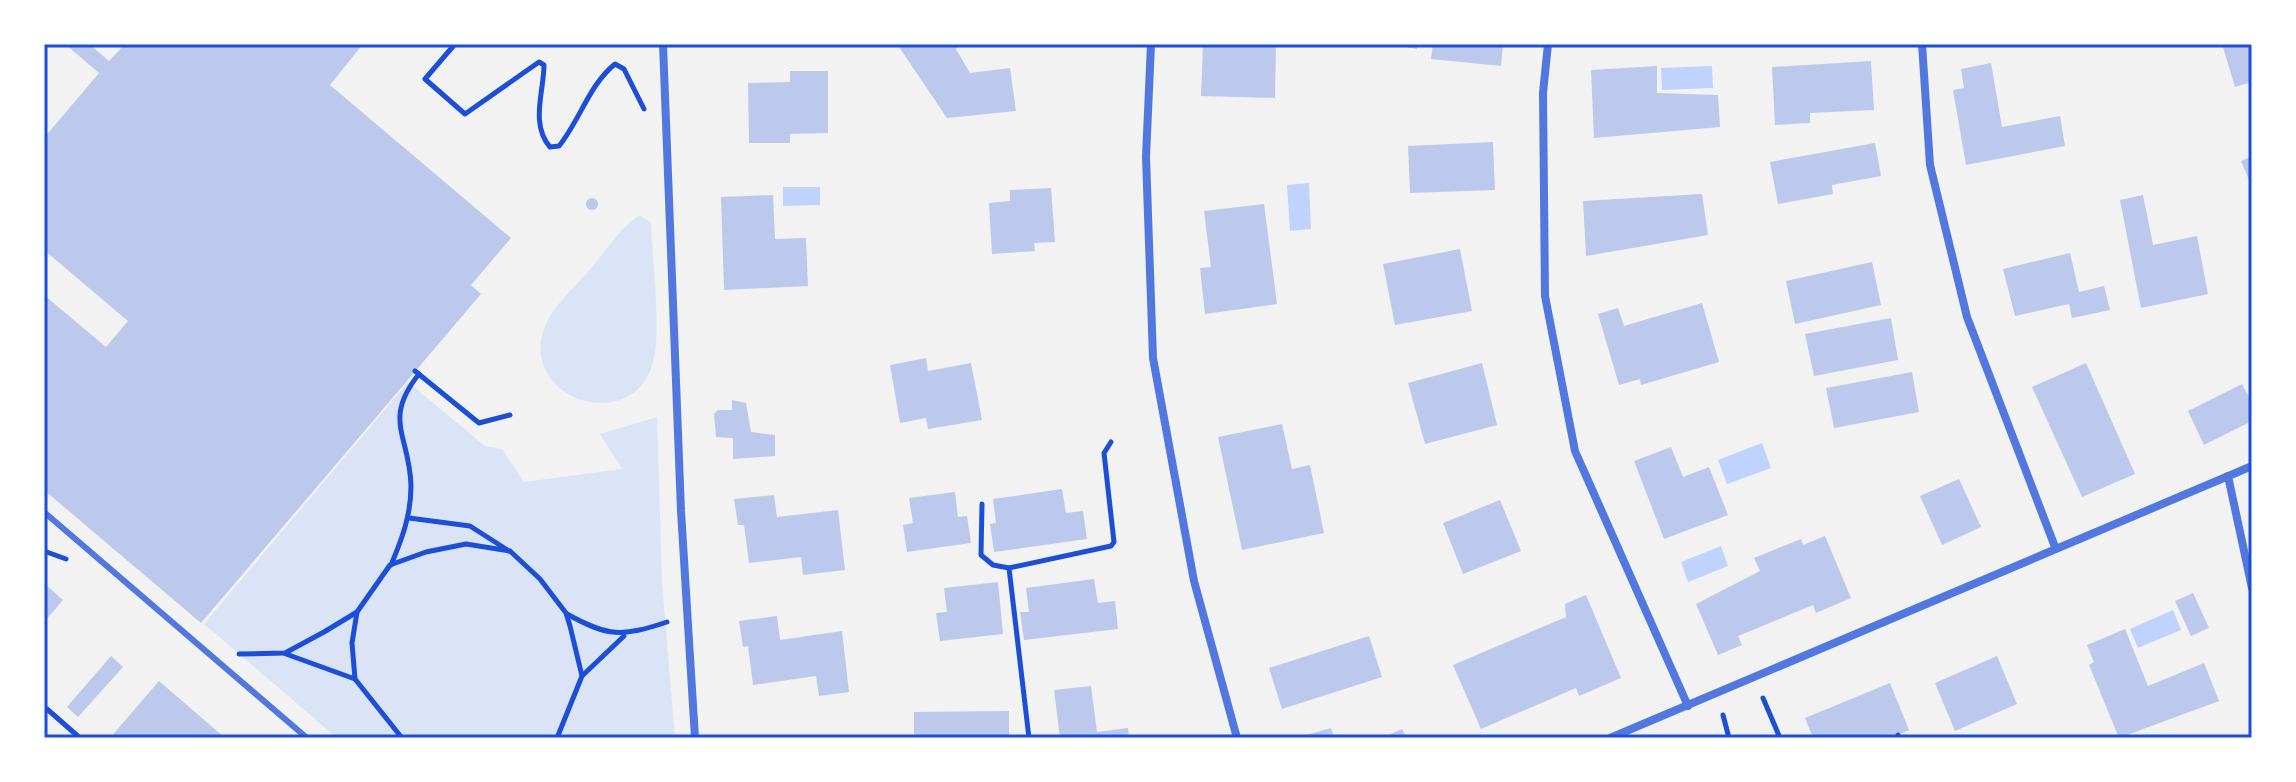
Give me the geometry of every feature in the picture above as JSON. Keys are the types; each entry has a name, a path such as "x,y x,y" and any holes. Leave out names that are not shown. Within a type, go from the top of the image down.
{"street":[{"path":"663,44 695,738"},
{"path":"1151,44 1146,157 1153,358 1194,581 1237,738"},
{"path":"1548,44 1543,93 1545,296 1575,451 1688,706"},
{"path":"1922,44 1930,165 1967,317 2055,547"},
{"path":"1610,738 2252,466"},
{"path":"2228,476 2252,588"}],"lane":[{"path":"44,512 307,738"}],"path":[{"path":"455,44 425,79 465,114 539,62 544,65 538,106 542,134 550,147 559,146 596,85 615,64 624,69 644,109 665,112"},
{"path":"285,653 357,612 390,565 409,518 410,465 397,411 417,373 479,423 510,415"},
{"path":"982,504 981,555 993,565 1009,568 1111,546 1114,542 1104,453 1111,442"},
{"path":"409,518 470,526 510,551 540,579 566,613 582,676"},
{"path":"390,565 426,552 466,544 510,551"},
{"path":"1009,568 1029,738"},
{"path":"355,679 352,643 357,612"},
{"path":"566,613 584,623 625,635"},
{"path":"557,738 582,676 625,635 687,616"},
{"path":"220,663 242,653 285,653 355,679 402,738"},
{"path":"1763,698 1780,738"},
{"path":"47,709 80,738"},
{"path":"1723,715 1729,738"}],"shaded area":[{"path":"640,215 651,223 656,310 654,358 644,383 626,397 605,403 583,400 563,390 548,374 541,352 545,326 558,305 618,234"},
{"path":"408,382 485,446 502,449 524,482 622,469 600,434 657,417 662,583 675,738 337,738 204,624"}],"water":[{"path":"1712,66 1713,88 1662,90 1661,68"},
{"path":"1309,183 1311,229 1290,231 1287,185"},
{"path":"783,187 820,187 820,205 783,206"},
{"path":"1762,443 1771,468 1727,484 1718,460"},
{"path":"1721,546 1728,566 1688,582 1681,562"},
{"path":"2173,610 2181,630 2138,648 2130,629"}],"building":[{"path":"65,44 89,44 109,61 125,44 363,44 330,85 511,238 471,285 481,294 201,623 44,490 44,295 106,347 128,321 44,250 44,138 99,73"},
{"path":"901,44 960,44 956,49 970,73 1010,68 1016,111 947,118 899,47"},
{"path":"1203,44 1276,44 1275,98 1201,96"},
{"path":"1387,44 1417,44 1417,49"},
{"path":"1433,44 1503,44 1501,66 1431,59"},
{"path":"2222,44 2252,44 2252,82 2235,87"},
{"path":"1871,61 1874,110 1810,113 1810,123 1775,125 1772,67"},
{"path":"1991,63 2002,127 2060,116 2065,146 1966,165 1953,90 1964,88 1961,69"},
{"path":"1657,66 1657,93 1718,95 1720,127 1594,138 1591,70"},
{"path":"790,71 828,71 828,133 790,134 790,143 749,143 748,83 790,82"},
{"path":"1493,142 1495,190 1410,193 1408,146"},
{"path":"1875,143 1881,176 1832,185 1833,194 1778,204 1770,162"},
{"path":"2252,156 2252,187 2241,161"},
{"path":"1051,188 1055,242 1034,243 1035,251 992,254 989,203 1010,201 1010,190"},
{"path":"1702,194 1708,235 1586,256 1583,201"},
{"path":"773,195 775,239 806,238 808,286 724,290 721,197"},
{"path":"2143,195 2153,245 2197,236 2208,294 2141,308 2120,200"},
{"path":"592,198 598,204 592,210 586,204"},
{"path":"1264,204 1277,304 1205,314 1200,268 1211,267 1204,211"},
{"path":"1460,249 1472,311 1395,325 1383,264"},
{"path":"2070,253 2079,292 2104,286 2110,310 2072,318 2069,304 2015,316 2003,269"},
{"path":"1872,262 1881,305 1795,324 1786,281"},
{"path":"1702,303 1719,362 1641,385 1640,379 1619,385 1598,314 1618,308 1624,326"},
{"path":"1891,318 1898,360 1814,376 1805,334"},
{"path":"926,358 928,371 971,363 982,420 928,429 926,418 900,423 890,365"},
{"path":"1482,363 1497,425 1425,444 1408,383"},
{"path":"2086,363 2135,474 2082,497 2032,387"},
{"path":"1912,372 1919,412 1834,428 1826,388"},
{"path":"2242,384 2252,403 2252,421 2204,445 2188,411"},
{"path":"732,400 746,403 751,432 775,435 775,456 733,459 733,438 716,437 714,414 718,410 732,410"},
{"path":"1282,424 1292,469 1310,465 1324,533 1242,550 1218,437"},
{"path":"1671,447 1683,477 1709,467 1728,515 1664,539 1634,461"},
{"path":"1959,479 1981,527 1942,545 1920,496"},
{"path":"1062,489 1066,513 1083,511 1087,539 994,552 990,524 996,523 993,499"},
{"path":"955,492 958,517 967,516 971,543 907,552 903,525 913,523 909,498"},
{"path":"774,495 777,517 838,510 845,570 803,575 801,557 749,563 744,525 738,525 734,499"},
{"path":"1500,500 1521,551 1463,574 1443,523"},
{"path":"1825,536 1851,598 1816,613 1813,605 1738,636 1742,645 1718,655 1696,604 1760,571 1754,558 1801,539 1803,545"},
{"path":"1094,579 1098,603 1115,601 1118,629 1024,640 1020,612 1029,612 1026,588"},
{"path":"998,582 1003,634 940,641 936,613 947,612 944,588"},
{"path":"44,583 63,600 44,622"},
{"path":"2193,593 2209,628 2191,636 2175,601"},
{"path":"1586,595 1621,678 1579,696 1576,688 1481,729 1453,665 1566,617 1565,604"},
{"path":"777,616 780,640 842,631 849,692 819,696 816,676 753,685 748,646 743,647 739,621"},
{"path":"2125,629 2148,686 2204,663 2219,701 2119,738 2089,665 2094,662 2087,645"},
{"path":"1369,636 1382,677 1282,709 1269,668"},
{"path":"111,656 123,667 78,717 67,707"},
{"path":"1997,656 2017,704 1955,731 1935,683"},
{"path":"159,681 225,738 110,738"},
{"path":"1890,683 1909,730 1891,738 1813,738 1805,718"},
{"path":"1091,686 1097,732 1128,728 1129,738 1060,738 1054,690"},
{"path":"1009,711 1009,738 914,738 914,712"},
{"path":"1331,728 1334,738 1299,738 1299,737"},
{"path":"1402,729 1407,738 1382,738"}]}
